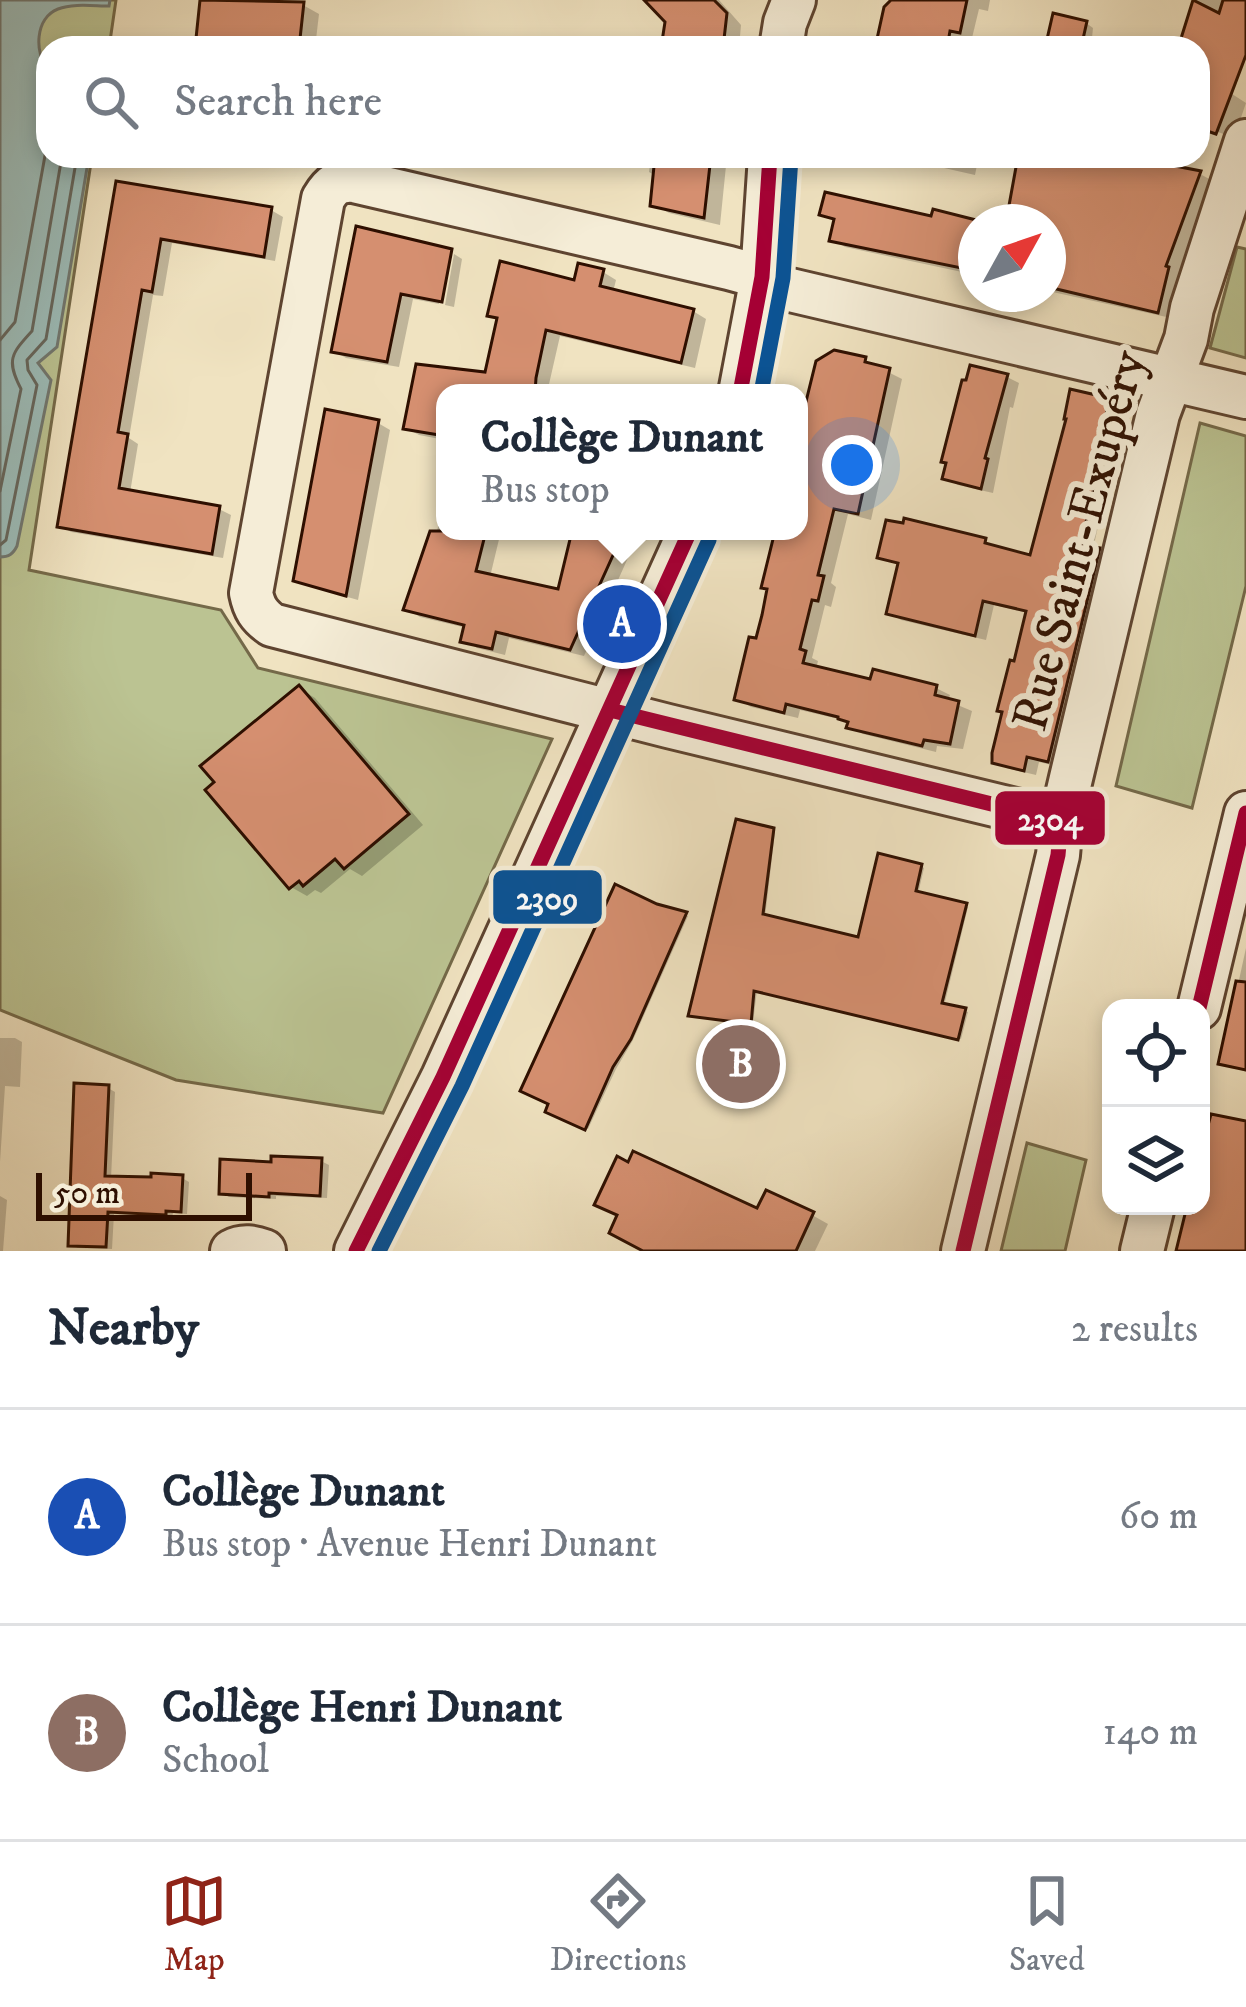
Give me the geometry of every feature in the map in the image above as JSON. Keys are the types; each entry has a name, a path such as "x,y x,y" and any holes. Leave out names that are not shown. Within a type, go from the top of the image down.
{"street":[{"path":"783,36 794,0"},
{"name":"Rue Saint-Exupéry","path":"963,1251 1159,414 1246,141"},
{"path":"742,384 762,277 769,168"},
{"path":"1061,820 272,625 261,617 251,593 323,199 341,180 354,181 1246,397"},
{"path":"356,1251 443,1077 686,540"},
{"path":"1202,999 1240,861 1246,813"},
{"path":"1142,1251 1151,1215"},
{"path":"232,1251 254,1247 264,1251"}],"green space":[{"path":"0,0 116,0 111,36 36,36 36,168 90,168 29,570 221,610 258,668 552,739 383,1113 176,1080 0,1010"},
{"path":"1237,247 1246,249 1246,358 1210,348"},
{"path":"1200,423 1246,436 1246,586 1192,808 1116,786"},
{"path":"1027,1143 1086,1160 1065,1251 1001,1251"}],"water":[{"path":"0,0 110,0 109,6 58,9 36,36 36,168 87,168 57,347 38,363 51,380 17,546 0,557"}],"building":[{"path":"200,0 304,2 300,36 196,36"},
{"path":"644,0 714,0 727,13 724,36 663,36 665,22"},
{"path":"891,0 967,0 960,33 950,31 949,36 878,36 884,7"},
{"path":"1193,0 1219,13 1223,0 1246,0 1246,55 1216,134 1210,132 1210,36 1182,36"},
{"path":"1053,13 1087,21 1084,36 1048,36"},
{"path":"654,168 710,168 704,218 650,206"},
{"path":"1016,168 1201,171 1166,266 1158,313 1066,291 1066,204 1009,204"},
{"path":"116,181 272,207 264,257 161,239 152,292 142,290 118,432 128,434 119,488 220,506 212,554 57,527"},
{"path":"825,192 931,216 933,209 958,215 958,267 829,241 834,219 819,215"},
{"path":"356,226 452,249 442,302 401,294 387,362 331,352"},
{"path":"500,261 574,280 578,263 604,269 600,286 694,309 681,363 546,330 536,384 436,384 436,434 403,429 416,364 485,372 497,318 487,316"},
{"path":"834,350 890,368 858,514 834,509 818,575 824,576 818,601 812,600 800,649 806,651 803,663 870,679 873,669 937,685 935,695 959,701 950,744 924,740 922,746 846,728 848,722 838,717 786,704 784,713 734,700 749,637 756,638 762,615 767,589 761,588 773,540 808,540 808,393 816,361"},
{"path":"970,365 1008,374 981,489 942,479 946,463 941,462"},
{"path":"1070,389 1109,398 1106,415 1110,416 1081,544 1100,548 1048,762 1027,757 1024,771 992,763 992,753 1002,712 997,711 1026,611 983,601 975,636 886,614 898,563 877,558 886,520 903,523 904,518 986,538 985,543 1030,555"},
{"path":"325,409 379,420 346,596 293,581"},
{"path":"430,531 436,531 436,540 484,540 476,571 558,589 570,540 620,540 570,650 496,632 492,649 460,642 464,625 403,610"},
{"path":"299,685 409,814 344,869 335,859 303,886 299,881 289,889 205,790 214,782 200,766"},
{"path":"736,819 774,828 763,914 858,937 878,853 922,864 916,891 967,903 942,1003 966,1008 958,1040 754,991 751,1024 688,1016"},
{"path":"615,884 687,912 585,1130 545,1112 548,1104 520,1091"},
{"path":"1236,981 1246,982 1246,1070 1218,1064"},
{"path":"74,1083 109,1085 105,1176 183,1175 181,1212 108,1212 106,1247 68,1246"},
{"path":"1211,1114 1246,1121 1246,1251 1176,1251 1185,1215 1210,1215"},
{"path":"633,1151 757,1208 766,1190 814,1212 796,1251 643,1251 609,1233 617,1215 594,1205 617,1156 628,1162"},
{"path":"271,1156 322,1158 320,1196 219,1194 220,1159 271,1162"}],"transit line":[{"name":"2304","path":"742,384 762,277 769,168"},
{"name":"2309","path":"763,384 783,278 790,168"},
{"name":"2304","path":"356,1251 443,1077 686,540"},
{"name":"2309","path":"379,1251 462,1086 709,540"},
{"name":"2304","path":"610,710 1061,821 1058,855 963,1251"},
{"name":"2304","path":"1201,999 1246,813"}],"place":[{"name":"Collège Dunant","path":"622,624"},
{"name":"Collège Henri Dunant","path":"741,1064"}]}
